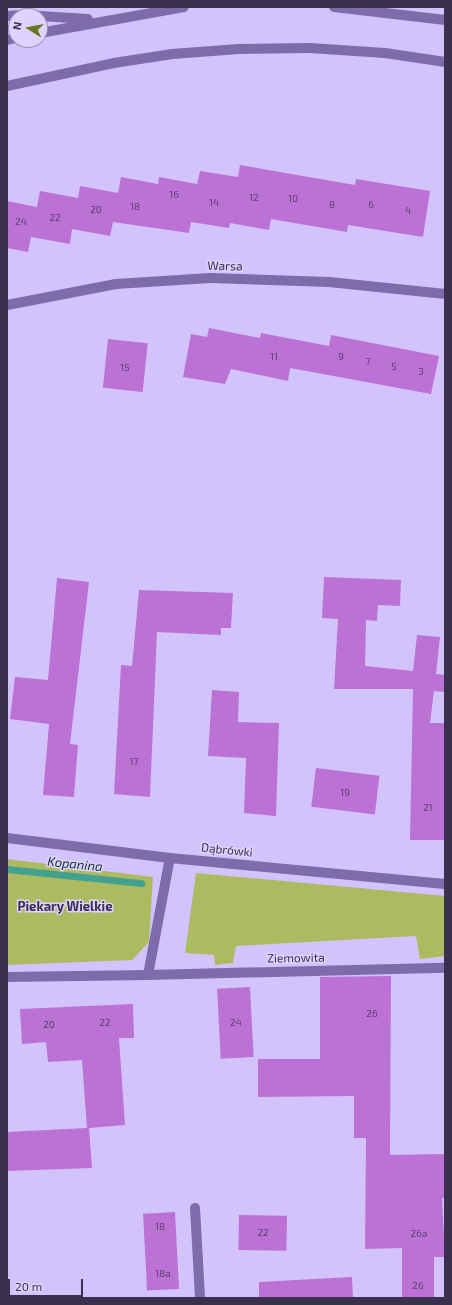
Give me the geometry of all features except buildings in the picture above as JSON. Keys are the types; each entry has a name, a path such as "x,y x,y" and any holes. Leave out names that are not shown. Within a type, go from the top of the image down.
{"street":[{"path":"48,31 98,20 184,7"},
{"path":"334,7 445,20"},
{"path":"7,16 23,14 98,20"},
{"path":"7,86 114,63 172,54 239,49 310,48 385,53 445,62"},
{"name":"Warsa","path":"7,305 116,284 210,278 329,282 445,294"},
{"name":"Dąbrówki","path":"7,838 170,858 445,884"},
{"path":"148,975 170,858"},
{"name":"Ziemowita","path":"7,977 445,968"},
{"path":"195,1208 200,1298"}],"green space":[{"path":"7,859 153,877 149,942 132,960 7,965"},
{"path":"196,873 445,896 445,956 420,959 416,936 236,946 233,963 215,965 214,955 185,953"}],"waterway":[{"name":"Kopanina","path":"7,869 141,883"}],"district":[{"name":"Piekary Wielkie","path":"65,906"}]}
